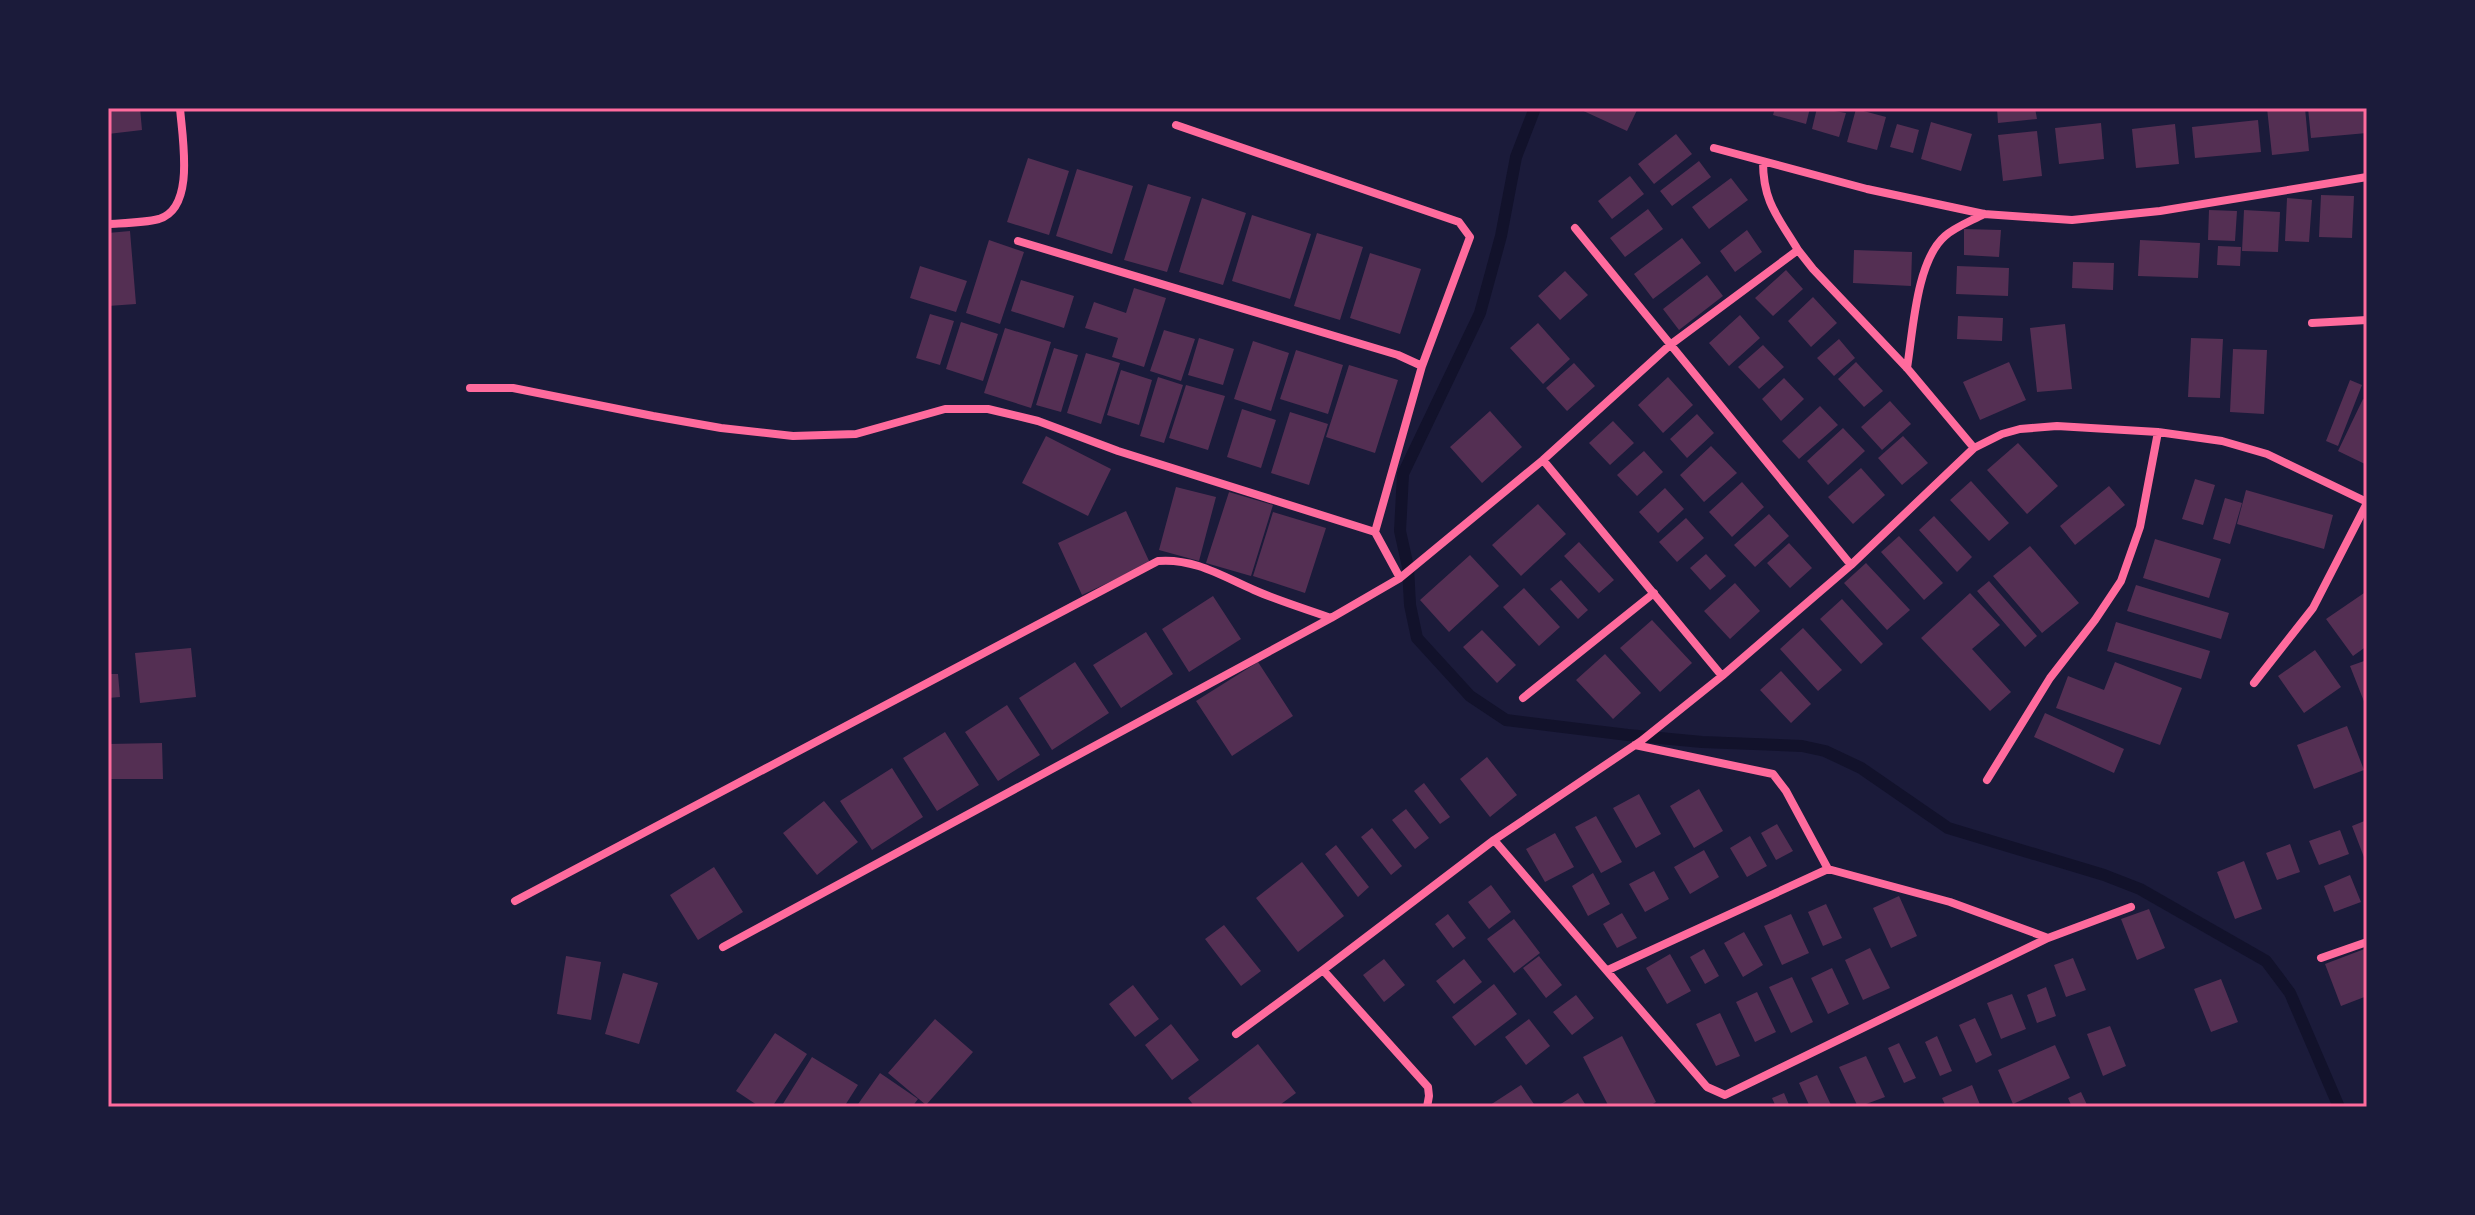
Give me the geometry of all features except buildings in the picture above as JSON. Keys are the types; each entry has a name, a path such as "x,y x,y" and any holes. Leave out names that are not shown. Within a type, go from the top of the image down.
{"street":[{"path":"108,224 161,218 173,211 181,198 183,182 180,108"},
{"path":"1176,125 1459,222 1470,237 1422,366 1375,532"},
{"path":"1714,148 1867,189 1984,214 2072,220 2113,218 2367,177"},
{"path":"1763,162 1767,200 1798,250 1907,368 1974,448"},
{"path":"1907,368 1923,275 1931,253 1945,235 1984,214"},
{"path":"1575,228 1851,565"},
{"path":"1018,241 1398,355 1422,366"},
{"path":"723,947 1331,618 1403,575 1543,460 1670,345 1798,250"},
{"path":"2312,323 2367,320"},
{"path":"470,388 513,388 666,419 793,436 856,434 945,409 988,409 1038,421 1118,451 1375,532 1403,575"},
{"path":"1236,1034 1494,840 1638,743 1722,676 1851,565 1974,448 2002,434 2057,426 2158,432 2222,441 2267,454 2367,503 2313,608 2254,683"},
{"path":"1987,780 2050,678 2121,581 2140,527 2158,432"},
{"path":"1543,460 1722,676"},
{"path":"515,901 1158,561 1184,561 1210,568 1256,590 1331,618"},
{"path":"1523,698 1654,593"},
{"path":"1638,743 1773,774 1786,791 1828,869"},
{"path":"1494,840 1707,1087 1725,1095 2048,938 2131,907"},
{"path":"1608,970 1828,869 1950,902 2048,938"},
{"path":"2321,958 2367,942"},
{"path":"1323,970 1428,1087 1427,1107"}],"waterway":[{"path":"1535,108 1516,157 1501,236 1480,313 1403,474 1400,531 1417,638 1470,696 1506,720 1628,735 1802,746 1825,751 1861,768 1948,828 2104,875 2140,889 2266,961 2290,993 2339,1107"}]}
